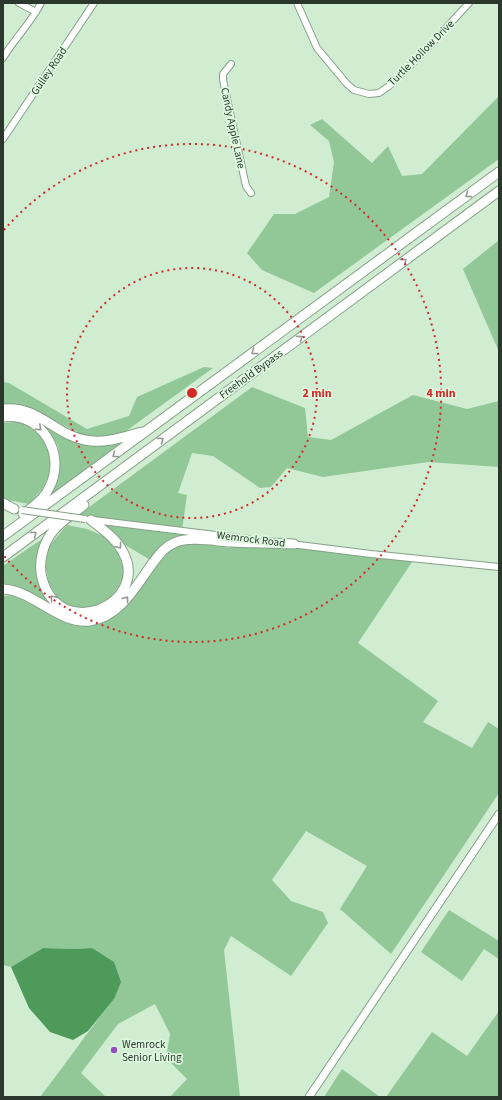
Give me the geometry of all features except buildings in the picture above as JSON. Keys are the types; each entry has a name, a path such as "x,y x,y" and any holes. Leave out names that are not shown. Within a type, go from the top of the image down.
{"highway":[{"name":"Freehold Bypass","path":"3,536 499,172"},
{"name":"Freehold Bypass","path":"3,558 499,191"},
{"path":"3,410 14,409 31,413 71,435 84,440 110,440 145,431"},
{"path":"3,417 25,419 40,428 50,441 54,452 55,463 53,480 46,493 29,510 3,531"},
{"path":"88,519 105,530 122,550 127,565 127,575 122,591 112,603 99,611 85,613 62,607 49,594 41,573 41,558 44,549 53,530 95,497 145,453"},
{"path":"3,503 18,510"},
{"path":"3,589 22,593 70,619 82,621 94,620 105,617 118,608 163,550 177,541 195,539 294,544"}],"main road":[{"path":"309,1097 499,814"}],"street":[{"path":"19,3 36,12"},
{"path":"3,57 41,3"},
{"name":"Gulley Road","path":"3,139 94,3"},
{"name":"Turtle Hollow Drive","path":"296,3 317,48 347,84 354,90 369,94 379,93 389,86 423,53 469,3"},
{"name":"Candy Apple Lane","path":"231,64 223,74 223,80 244,178 246,186 251,193"},
{"name":"Wemrock Road","path":"3,507 371,554 499,567"}],"shaded area":[{"path":"499,96 499,159 314,293 262,270 247,253 274,214 295,214 329,197 334,162 329,141 310,125 322,119 372,163 388,146 402,176 422,174"},
{"path":"499,240 499,352 463,269"},
{"path":"204,367 213,368 111,442 87,437 24,405 3,404 3,382 9,383 87,429 129,416 137,397"},
{"path":"252,387 305,408 308,437 331,440 413,395 467,409 499,401 499,467 428,462 323,477 287,468 271,487 260,488 213,456 192,453 178,493 187,495 182,530 229,548 233,537 416,556 358,643 438,701 423,722 472,748 488,722 499,729 499,793 391,954 340,909 367,866 306,831 272,880 291,901 323,912 328,923 291,976 231,936 224,950 240,1097 170,1097 187,1079 166,1058 170,1034 155,1004 118,1024 81,1073 106,1097 40,1097 114,999 92,948 43,948 11,967 3,965 3,596 14,595 87,626 120,613 157,564 77,516"},
{"path":"15,422 32,425 45,438 52,456 51,470 43,488 29,504 3,499 3,423"},
{"path":"41,423 87,444 105,445 125,440 49,499 59,478 60,459 58,446 49,431"},
{"path":"67,525 87,529 103,536 116,548 123,560 123,581 109,599 96,607 71,607 58,599 49,583 45,564 50,545"},
{"path":"47,536 37,561 41,587 56,608 3,586 3,566"},
{"path":"449,910 499,941 499,959 484,949 462,981 421,952"},
{"path":"43,948 92,948 114,962 121,982 114,999 88,1031 73,1040 50,1032 29,1008 11,967"},
{"path":"499,1011 499,1097 386,1097 432,1032 467,1056"},
{"path":"342,1069 380,1097 324,1097"}],"place":[{"name":"Wemrock Senior Living","path":"114,1050"}]}
